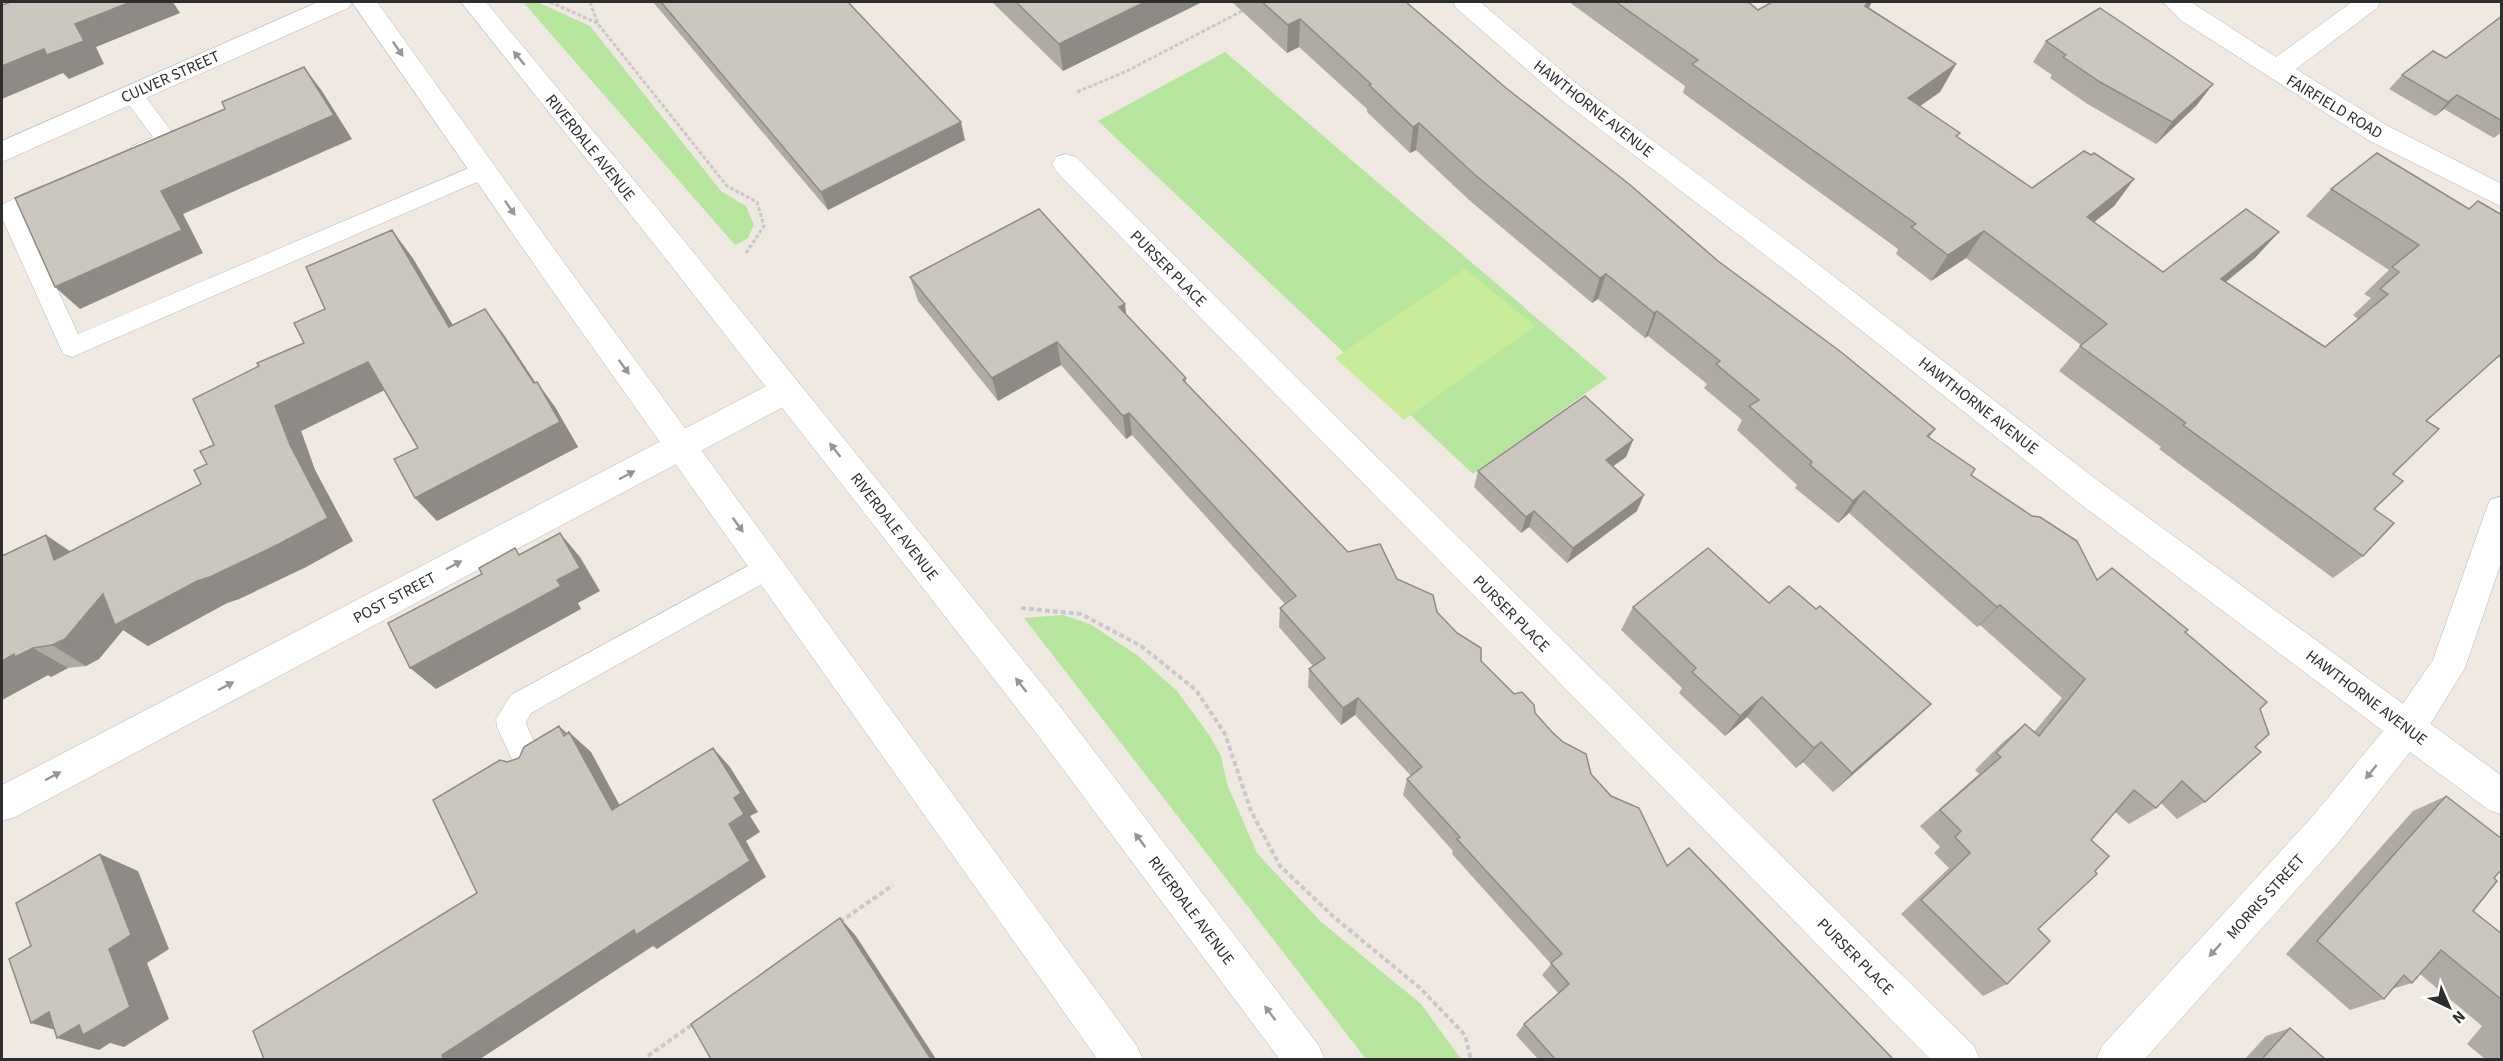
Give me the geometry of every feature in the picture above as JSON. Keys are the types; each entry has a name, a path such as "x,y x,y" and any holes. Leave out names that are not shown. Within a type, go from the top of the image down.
{"street":[{"name":"CULVER STREET","path":"2,152 130,93 339,2"},
{"path":"364,2 1123,1059"},
{"name":"RIVERDALE AVENUE","path":"473,2 787,390 1046,717 1305,1059"},
{"name":"HAWTHORNE AVENUE","path":"1465,2 1572,94 1800,266 2090,493 2502,798"},
{"name":"FAIRFIELD ROAD","path":"2176,2 2191,15 2378,133 2502,197"},
{"path":"2277,70 2368,2"},
{"name":"PURSER PLACE","path":"1066,164 1295,396 1960,1059"},
{"name":"POST STREET","path":"2,804 787,390"},
{"name":"MORRIS STREET","path":"2115,1059 2325,830 2408,727 2448,668 2502,510"}],"lane":[{"path":"125,159 167,140 130,93"},
{"path":"73,183 10,211 72,347 483,170"},
{"path":"530,765 512,727 511,719 521,704 768,567"}],"path":[{"path":"550,2 598,24"},
{"path":"590,2 598,24 727,186 757,202 764,226 746,253"},
{"path":"1077,92 1127,71 1249,7"},
{"path":"1021,608 1081,614 1141,646 1196,690 1225,734 1251,811 1281,866 1335,918 1420,988 1465,1035 1471,1059"},
{"path":"832,927 893,885"},
{"path":"648,1056 706,1016"}],"green space":[{"path":"523,2 537,2 590,26 721,191 746,206 754,225 748,238 735,245"},
{"path":"1225,52 1607,378 1473,474 1098,121"},
{"path":"1465,269 1535,326 1404,420 1335,358"},
{"path":"1063,615 1090,624 1137,655 1177,691 1210,736 1221,756 1227,784 1257,853 1320,921 1421,1004 1461,1059 1366,1059 1024,618"}],"building":[{"path":"11,2 131,2 75,24 84,41 47,55 44,49 2,66 2,5"},
{"path":"661,2 848,2 961,122 821,192"},
{"path":"1016,2 1145,2 1059,44"},
{"path":"1262,2 1406,2 1506,88 1629,184 1718,261 1841,352 1935,429 1927,436 1975,469 1971,475 2032,516 2040,517 2077,541 2097,580 2112,568 2188,630 2185,632 2267,702 2260,709 2269,734 2255,747 2261,752 2205,802 2182,781 2156,808 2134,790 2091,840 2109,856 2095,871 2097,874 2038,929 2050,941 2007,984 1921,900 1970,853 1955,837 1961,831 1940,810 2001,757 1996,753 2025,724 2039,736 2085,679 2000,605 1997,607 1864,491 1853,501 1810,465 1812,462 1749,406 1759,400 1716,364 1720,361 1657,311 1654,313 1606,274 1600,278 1474,174 1419,123 1413,127 1369,85 1371,84 1300,19 1288,25"},
{"path":"1616,2 1748,2 1758,10 1772,2 1868,2 1865,6 1956,64 1908,98 1960,133 1956,136 2032,188 2084,151 2091,155 2094,153 2134,179 2087,217 2163,272 2246,209 2279,232 2221,279 2325,347 2388,294 2380,289 2399,272 2392,267 2419,245 2331,189 2377,153 2469,209 2478,201 2502,215 2502,353 2426,421 2439,429 2393,474 2403,481 2374,509 2394,523 2363,556 2183,425 2186,423 2080,346 2107,324 1984,231 1948,255 1911,227 1916,224 1692,64 1698,60"},
{"path":"2100,8 2213,84 2172,122 2100,82 2063,57 2066,55 2046,41"},
{"path":"2502,16 2502,121 2457,95 2448,102 2402,75 2433,51 2446,58"},
{"path":"304,67 334,115 161,191 182,230 55,287 15,198 225,109 222,102"},
{"path":"1039,209 1125,304 1119,307 1186,378 1183,380 1348,552 1380,544 1397,579 1433,595 1437,612 1457,633 1481,648 1481,661 1514,694 1522,692 1534,705 1535,713 1563,742 1586,754 1591,774 1611,796 1639,808 1667,866 1689,848 1893,1059 1555,1059 1524,1024 1569,984 1551,963 1562,954 1457,839 1460,837 1407,779 1422,767 1358,698 1343,708 1309,669 1325,658 1280,608 1296,596 1129,413 1123,416 1057,342 992,378 910,277"},
{"path":"392,230 449,327 485,309 534,383 537,382 560,422 415,498 394,459 418,448 368,362 275,406 290,445 328,518 279,544 197,581 115,625 103,594 65,639 52,645 33,648 15,657 14,654 2,661 2,556 46,535 54,560 201,484 194,470 207,464 200,451 214,445 193,399 259,366 257,363 304,343 294,323 325,309 306,267"},
{"path":"1585,396 1633,440 1606,460 1644,495 1573,548 1534,511 1526,517 1478,471"},
{"path":"560,533 580,568 557,580 561,586 410,668 388,623 482,574 479,568 515,548 519,555"},
{"path":"1708,548 1769,603 1789,586 1816,609 1820,606 1931,704 1852,773 1821,742 1814,748 1762,697 1740,716 1692,672 1696,668 1633,607"},
{"path":"559,726 564,736 569,732 612,810 713,748 741,793 734,798 744,814 729,824 750,861 636,935 634,930 442,1055 443,1059 264,1059 253,1031 477,893 433,800 500,760 507,762 519,758 524,747"},
{"path":"2446,796 2502,839 2502,869 2494,878 2497,881 2473,911 2502,934 2502,1000 2441,950 2412,983 2404,975 2384,999 2317,941"},
{"path":"100,854 131,935 109,949 130,1007 83,1035 79,1025 57,1038 49,1012 31,1023 9,959 31,946 16,903"},
{"path":"840,918 931,1059 711,1059 691,1024"},
{"path":"2290,1028 2325,1059 2262,1059"}]}
